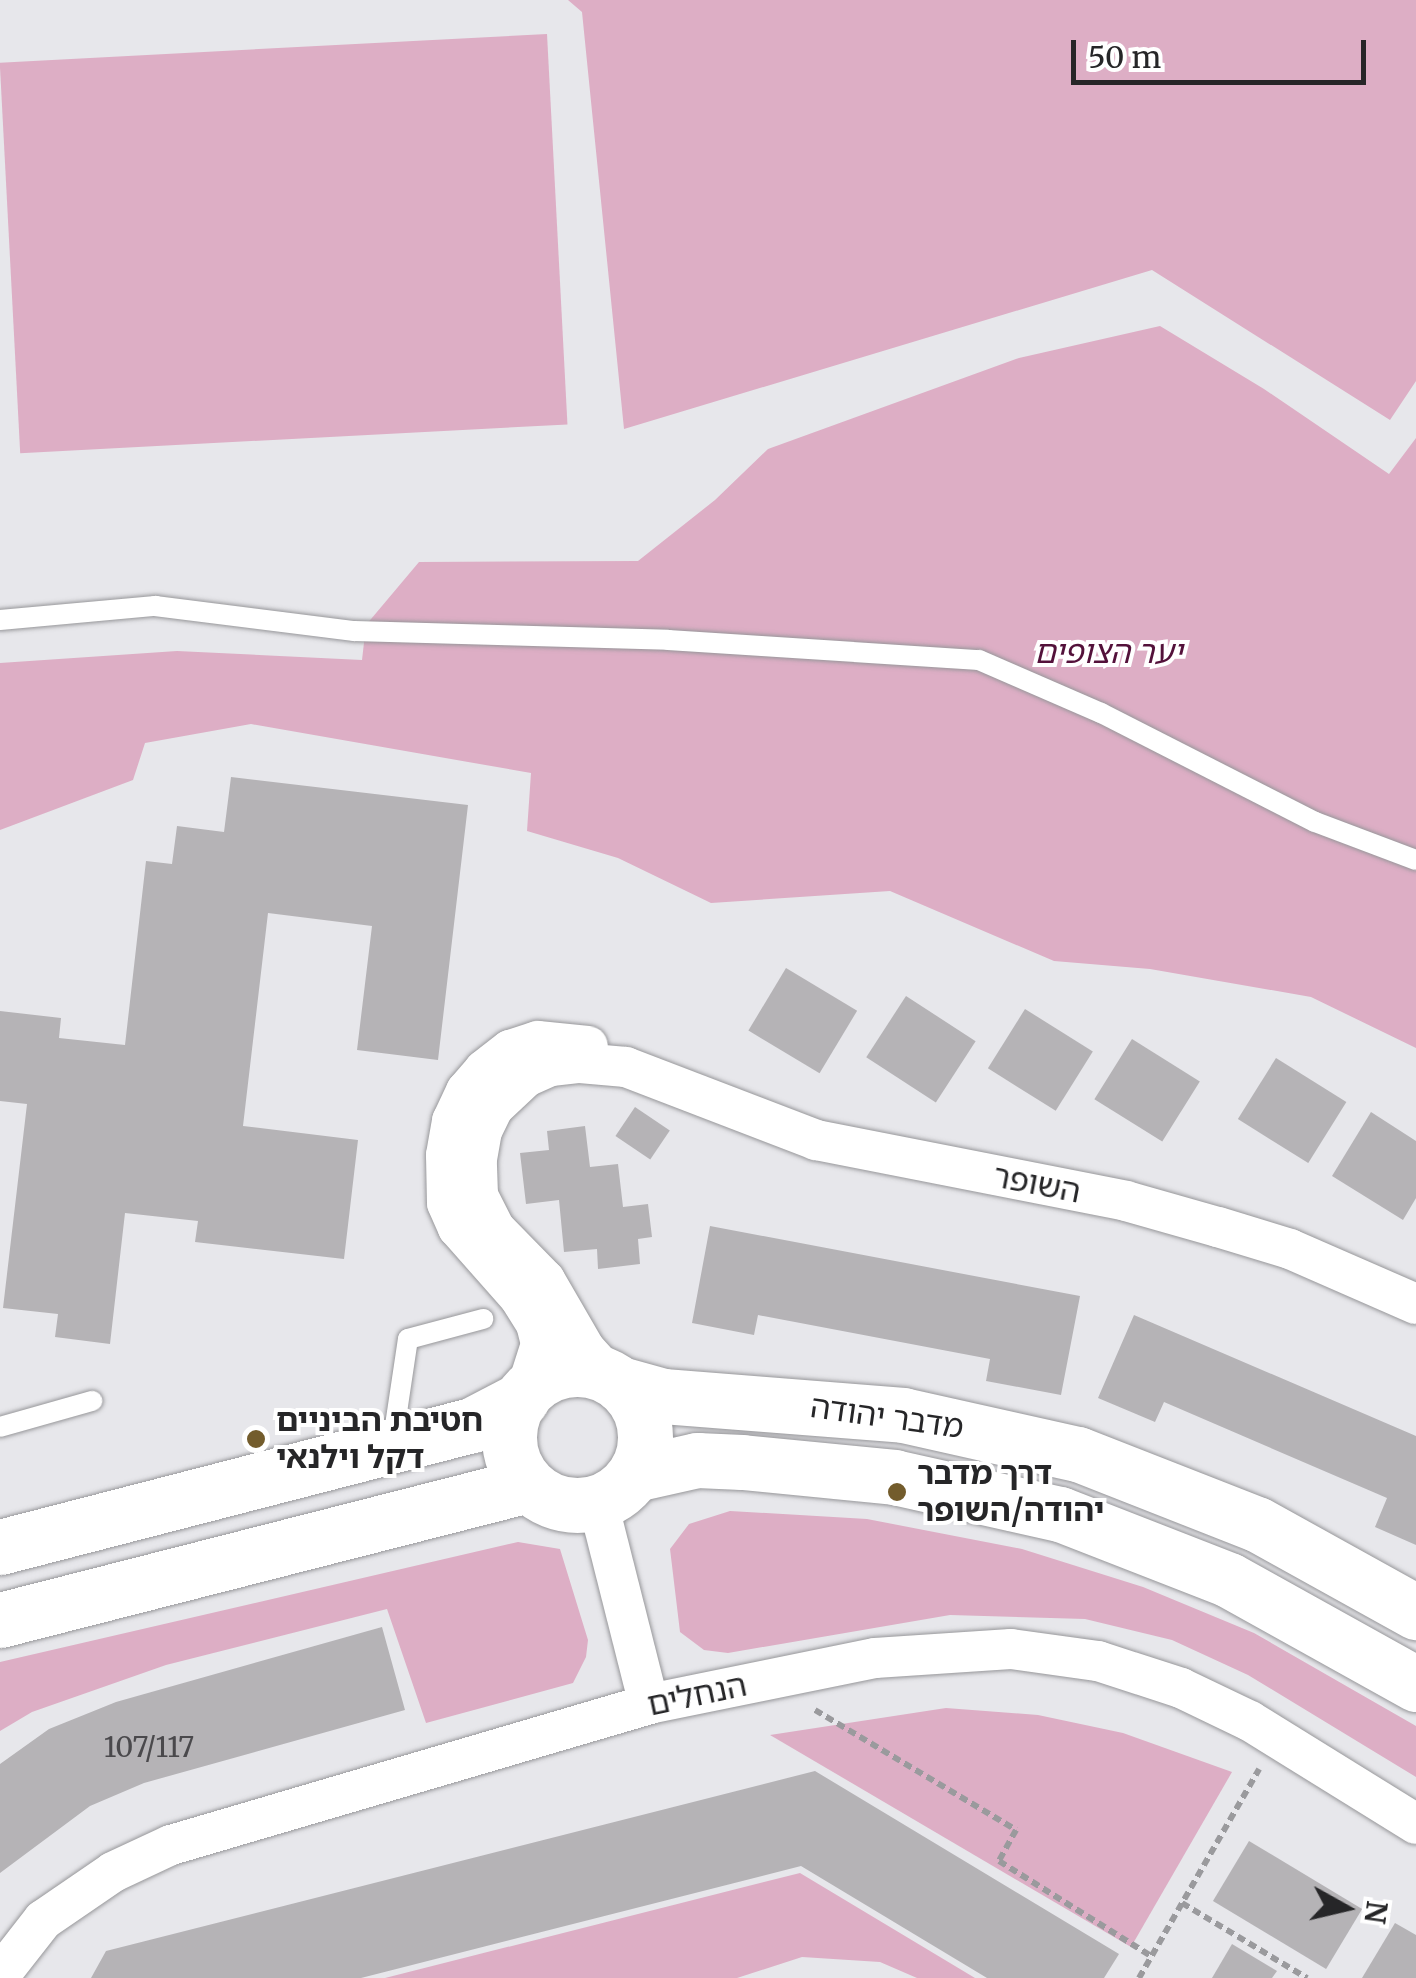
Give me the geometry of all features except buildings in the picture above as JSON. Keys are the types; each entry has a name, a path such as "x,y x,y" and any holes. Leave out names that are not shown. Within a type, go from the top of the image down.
{"street":[{"name":"השופר","path":"524,1395 541,1344 536,1324 520,1298 458,1228 444,1179 452,1121 466,1090 484,1070 510,1050 538,1042 592,1046 653,1079"},
{"name":"השופר","path":"616,1382 585,1349 545,1280 485,1214 478,1195 477,1158 482,1130 493,1108 526,1078 551,1066 604,1063 816,1140 1108,1198 1218,1226 1290,1248 1416,1304"},
{"path":"0,1547 472,1426 546,1377 576,1368 616,1382 639,1409 645,1432 616,1489 648,1704"},
{"name":"מדבר יהודה","path":"616,1382 663,1396 903,1415 1078,1454 1257,1524 1416,1612"},
{"path":"524,1395 514,1411 509,1434 514,1466 528,1485 548,1499 570,1506 616,1489"},
{"name":"מדבר יהודה","path":"616,1489 698,1460 894,1477 1060,1514 1229,1580 1416,1684"},
{"path":"0,1620 528,1485"},
{"name":"הנחלים","path":"0,1975 43,1920 113,1872 171,1844 648,1704 875,1658 1011,1649 1098,1661 1181,1688 1277,1738 1416,1824"}],"lane":[{"path":"0,620 155,606 354,631 668,640 979,660 1100,713 1315,822 1416,860"},
{"path":"392,1447 408,1339 483,1320"},
{"path":"0,1427 92,1401"}],"path":[{"path":"765,1681 1016,1830 999,1861 1151,1956"},
{"path":"1139,1978 1277,1738"},
{"path":"1182,1903 1307,1978"}],"green space":[{"path":"568,0 1416,0 1416,381 1390,420 1152,270 624,429 582,12"},
{"path":"547,34 567,424 20,453 0,63"},
{"name":"יער הצופים","path":"1160,326 1264,389 1389,474 1416,438 1416,1048 1311,997 1150,969 1054,961 890,891 711,903 618,858 527,831 531,773 251,724 145,743 133,780 0,830 0,663 177,651 362,660 366,625 419,562 638,561 715,500 768,449 1019,358"},
{"path":"730,1511 867,1519 1022,1549 1143,1587 1254,1633 1416,1726 1416,1777 1248,1675 1172,1640 1085,1619 950,1615 728,1653 704,1650 680,1632 670,1549 689,1524"},
{"path":"518,1542 560,1549 588,1640 586,1657 573,1683 426,1723 387,1609 166,1665 32,1712 0,1731 0,1662"},
{"path":"946,1708 1038,1715 1123,1733 1232,1772 1131,1947 770,1735"},
{"path":"800,1873 975,1978 917,1978 880,1962 802,1957 737,1978 385,1978"}],"place":[{"name":"חטיבת הביניים דקל וילנאי","path":"256,1439"},
{"name":"דרך מדבר יהודה/השופר","path":"897,1492"}]}
